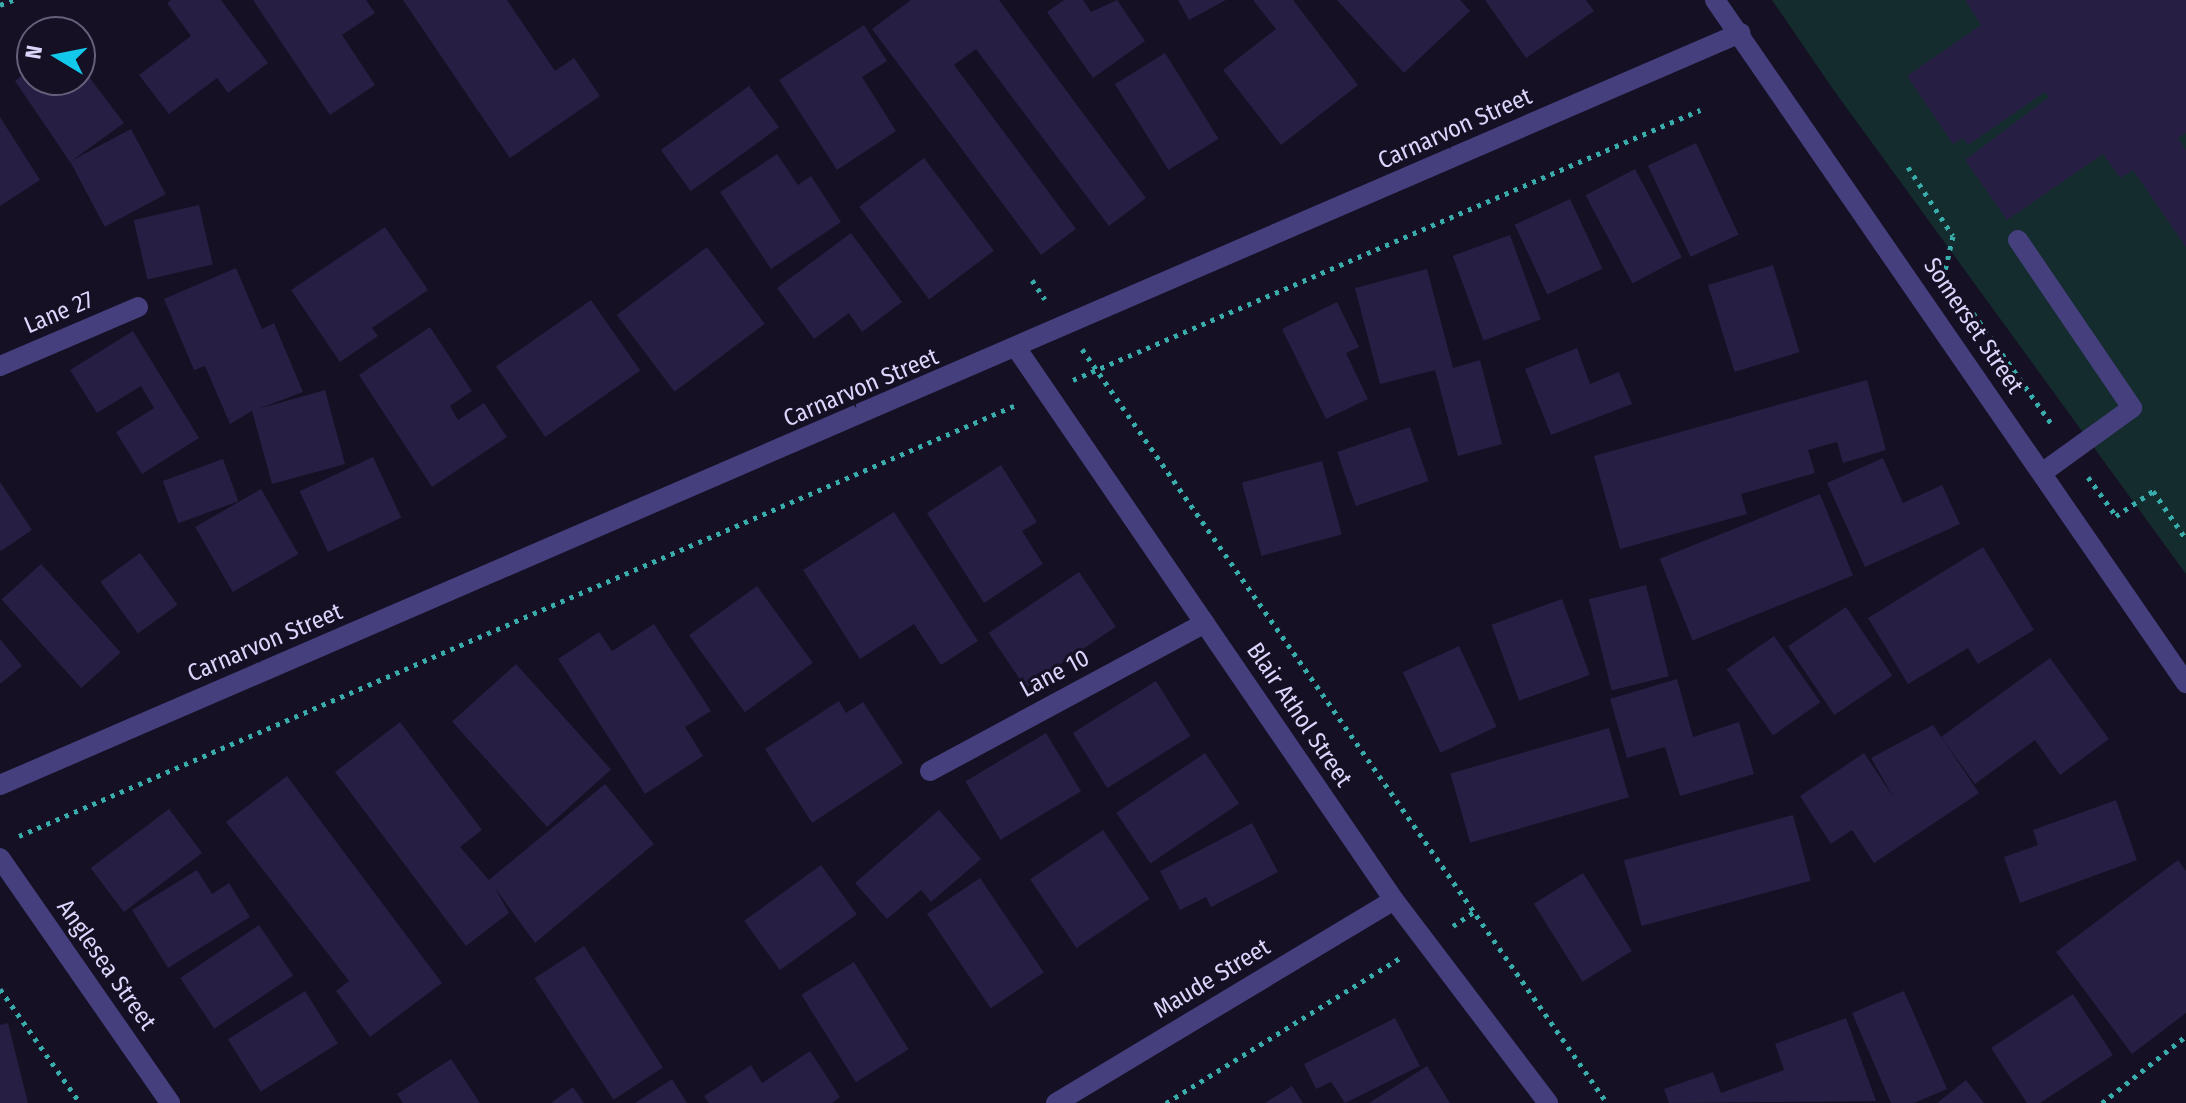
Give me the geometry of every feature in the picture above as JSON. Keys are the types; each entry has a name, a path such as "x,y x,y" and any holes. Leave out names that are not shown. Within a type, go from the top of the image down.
{"street":[{"name":"Somerset Street","path":"1715,0 2186,683"},
{"name":"Carnarvon Street","path":"0,785 1017,349 1740,33"},
{"path":"2018,240 2132,408 2042,473"},
{"name":"Lane 27","path":"0,366 138,307"},
{"name":"Blair Athol Street","path":"1017,349 1394,900 1548,1103"},
{"name":"Lane 10","path":"930,771 1205,623"},
{"name":"Anglesea Street","path":"0,858 170,1103"},
{"name":"Maude Street","path":"1056,1103 1394,900"}],"path":[{"path":"0,5 13,0"},
{"path":"14,838 1700,110"},
{"path":"1908,167 1953,236 1943,270 1952,283"},
{"path":"1032,280 1607,1103"},
{"path":"1971,309 2116,516 2153,491 2186,539"},
{"path":"1166,1103 1474,912"},
{"path":"0,989 80,1103"},
{"path":"2102,1103 2186,1036"}],"green space":[{"path":"1772,0 2186,0 2186,574 1835,92"}],"building":[{"path":"171,0 221,0 268,63 228,93 217,78 169,114 139,75 191,36 167,3"},
{"path":"253,0 366,0 375,13 342,35 375,85 330,115"},
{"path":"403,0 507,0 555,71 574,58 600,96 510,158"},
{"path":"911,0 999,0 1146,198 1109,226 976,49 954,65 1076,229 1041,255 872,29"},
{"path":"1064,0 1083,0 1091,12 1117,0 1145,41 1093,78 1047,12"},
{"path":"1178,0 1226,0 1189,20"},
{"path":"1253,0 1293,0 1358,85 1281,145 1223,70 1276,29"},
{"path":"1337,0 1460,0 1470,11 1404,73"},
{"path":"1485,0 1586,0 1594,11 1526,58"},
{"path":"1965,0 2186,0 2186,133 2178,138 2186,150 2186,247 2133,170 2120,178 2103,154 2007,220 1965,160 2049,97 2045,92 1968,145 1963,138 1953,144 1907,76 1981,25"},
{"path":"864,25 887,61 862,77 896,131 837,170 779,80"},
{"path":"1165,53 1219,139 1168,170 1115,84"},
{"path":"96,86 124,123 70,162 25,96 96,96"},
{"path":"749,86 779,127 691,191 661,150"},
{"path":"0,117 40,180 0,206"},
{"path":"131,129 166,194 105,227 70,161"},
{"path":"1696,143 1739,235 1691,257 1648,165"},
{"path":"777,154 798,185 811,176 841,222 771,269 720,192"},
{"path":"924,158 994,251 929,299 859,207"},
{"path":"1635,169 1682,257 1633,284 1586,195"},
{"path":"1570,199 1603,269 1547,295 1515,225"},
{"path":"199,205 213,264 147,280 134,220"},
{"path":"385,227 428,290 372,328 378,336 340,362 291,290"},
{"path":"851,233 902,302 862,332 849,313 814,339 777,288"},
{"path":"1510,235 1541,320 1483,340 1453,256"},
{"path":"707,247 765,324 675,392 617,315"},
{"path":"1773,265 1800,352 1735,372 1708,285"},
{"path":"236,268 262,329 274,323 303,392 258,409 325,390 345,464 272,484 252,411 230,424 205,366 194,370 164,299"},
{"path":"1427,269 1453,368 1480,360 1502,444 1458,456 1435,370 1380,384 1355,288"},
{"path":"591,300 640,370 545,437 496,367"},
{"path":"1337,302 1359,347 1346,353 1368,399 1326,419 1282,329"},
{"path":"430,327 472,391 450,406 458,420 484,403 507,437 432,487 359,375"},
{"path":"133,331 199,438 142,474 116,432 154,408 141,386 97,413 70,370"},
{"path":"1577,348 1590,384 1619,372 1632,404 1551,435 1525,369"},
{"path":"1867,380 1886,450 1843,463 1837,442 1808,450 1815,473 1741,494 1747,514 1620,549 1594,456"},
{"path":"1410,427 1429,481 1356,506 1337,452"},
{"path":"373,457 401,518 328,552 300,491"},
{"path":"1883,458 1903,503 1942,485 1960,524 1865,567 1827,483"},
{"path":"223,459 238,501 178,523 163,481"},
{"path":"1322,461 1342,534 1261,556 1242,482"},
{"path":"1001,465 1037,522 1022,531 1043,564 984,603 927,513"},
{"path":"0,482 32,530 1,551 0,549"},
{"path":"261,489 298,554 233,592 195,527"},
{"path":"1820,494 1853,576 1693,640 1660,559"},
{"path":"894,512 978,641 941,665 914,624 860,659 803,570"},
{"path":"1983,547 2034,630 1978,664 1968,648 1908,684 1868,618"},
{"path":"140,553 178,605 138,634 100,582"},
{"path":"41,564 121,652 81,688 2,599"},
{"path":"1079,572 1116,627 1026,688 989,633"},
{"path":"1646,585 1669,676 1611,690 1589,599"},
{"path":"757,586 813,663 745,712 689,635"},
{"path":"1562,599 1590,675 1519,701 1492,625"},
{"path":"1846,607 1892,676 1834,715 1788,646"},
{"path":"654,624 711,711 685,727 703,756 645,794 558,659 599,632 612,651"},
{"path":"1774,636 1820,702 1773,736 1726,669"},
{"path":"0,639 22,666 0,684"},
{"path":"1459,646 1497,727 1440,753 1403,672"},
{"path":"2050,658 2109,739 2060,775 2035,740 1975,784 1941,737"},
{"path":"516,664 611,770 547,827 452,722"},
{"path":"1677,679 1693,737 1739,722 1754,774 1680,796 1665,747 1627,758 1610,699"},
{"path":"1156,681 1190,736 1107,788 1073,733"},
{"path":"839,701 846,713 863,702 903,763 812,823 765,749"},
{"path":"400,722 482,830 460,847 489,880 605,784 654,844 535,943 495,888 509,913 466,946 335,772"},
{"path":"1933,725 1979,793 1874,863 1852,830 1831,844 1800,796 1864,753 1894,798 1871,758"},
{"path":"1609,728 1629,797 1470,843 1450,773"},
{"path":"1046,733 1081,791 1000,840 965,781"},
{"path":"1205,753 1239,804 1150,863 1116,813"},
{"path":"287,776 442,983 370,1037 336,991 349,981 226,822"},
{"path":"2116,800 2137,860 2020,903 2004,857 2038,845 2033,830"},
{"path":"169,809 202,853 124,912 91,868"},
{"path":"939,810 981,859 931,902 921,890 887,919 855,883"},
{"path":"1793,815 1811,881 1642,926 1624,860"},
{"path":"1252,823 1278,872 1211,907 1206,897 1180,910 1160,871"},
{"path":"1103,830 1149,899 1076,948 1030,879"},
{"path":"2178,860 2186,871 2186,1013 2132,1054 2056,952"},
{"path":"821,865 857,914 780,970 744,921"},
{"path":"197,870 212,894 229,883 250,917 168,968 132,910"},
{"path":"1583,873 1632,951 1583,982 1534,904"},
{"path":"980,878 1044,973 991,1008 927,914"},
{"path":"259,925 293,976 214,1029 180,978"},
{"path":"584,946 663,1068 613,1100 535,978"},
{"path":"854,962 909,1049 856,1082 801,995"},
{"path":"305,991 338,1044 261,1092 228,1039"},
{"path":"1904,991 1947,1089 1914,1103 1891,1103 1852,1013"},
{"path":"2073,994 2113,1055 2040,1103 2027,1103 1991,1048"},
{"path":"1395,1018 1420,1066 1345,1103 1331,1082 1316,1089 1304,1064"},
{"path":"1846,1018 1876,1101 1669,1103 1664,1089 1713,1072 1721,1093 1784,1070 1775,1044"},
{"path":"8,1023 28,1103 0,1103 0,1025"},
{"path":"810,1051 840,1097 832,1103 709,1103 704,1096 751,1065 762,1083"},
{"path":"451,1059 480,1103 403,1103 397,1094"},
{"path":"1427,1066 1450,1103 1369,1103"},
{"path":"672,1079 687,1103 635,1103"},
{"path":"1966,1080 1984,1103 1937,1103"},
{"path":"1292,1086 1303,1103 1265,1103"},
{"path":"573,1087 584,1103 551,1103"}]}
